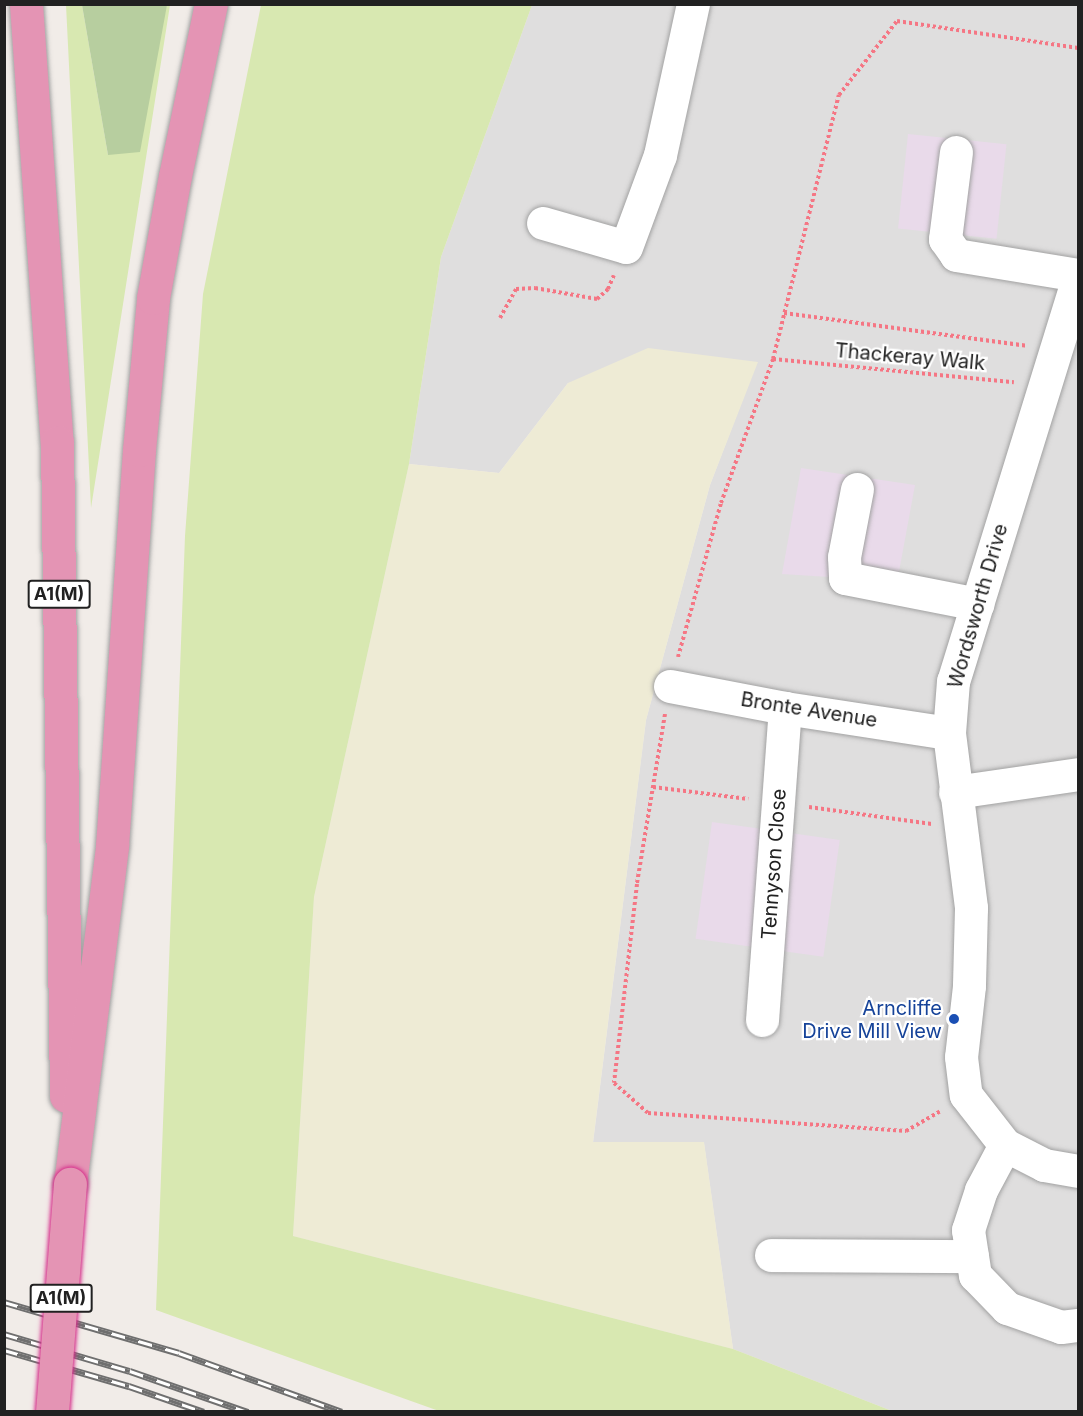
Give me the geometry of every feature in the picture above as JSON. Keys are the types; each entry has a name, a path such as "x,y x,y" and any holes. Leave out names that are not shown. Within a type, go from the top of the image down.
{"highway":[{"name":"A1(M)","path":"26,4 57,442 63,1051 70,1184 52,1412"},
{"path":"70,1184 112,846 139,450 153,298 175,176 211,4"}],"street":[{"path":"543,223 626,247 660,154 693,4"},
{"path":"956,152 945,239 956,255 1078,277"},
{"name":"Wordsworth Drive","path":"1005,1145 966,1095 961,1057 969,986 971,908 949,733 953,681 1078,277"},
{"path":"857,489 844,557 845,578 976,604"},
{"name":"Bronte Avenue","path":"670,686 785,708 949,733"},
{"name":"Tennyson Close","path":"762,1020 785,708"},
{"path":"955,792 1078,774"},
{"path":"1078,1171 1044,1166 1005,1145 981,1190 968,1230 975,1275 1007,1308 1061,1327 1078,1325"},
{"path":"771,1255 972,1256"}],"path":[{"path":"897,21 1078,48"},
{"path":"500,318 516,289 535,288 597,299 608,290 614,276 616,244"},
{"path":"784,313 1056,350"},
{"name":"Thackeray Walk","path":"773,359 1045,385"}],"shaded area":[{"path":"532,5 1078,5 1078,1411 892,1411 733,1349 704,1143 593,1143 646,720 710,485 757,362 568,383 499,473 409,464 441,257"},
{"path":"908,134 1006,144 997,239 898,228"},
{"path":"648,348 758,362 710,485 646,720 593,1142 704,1142 733,1349 293,1236 314,897 409,464 499,473 568,383"},
{"path":"801,468 915,485 896,588 845,578 782,574"},
{"path":"712,822 840,840 823,957 696,939"}],"green space":[{"path":"66,5 82,5 108,155 167,5 170,5 91,508"},
{"path":"82,5 167,5 140,152 108,155"},
{"path":"261,5 532,5 441,257 409,464 314,897 293,1236 733,1349 892,1411 439,1411 156,1310 185,536 203,294"}],"railway":[{"path":"4,1302 179,1353 342,1412"},
{"path":"4,1334 130,1371 248,1412"},
{"path":"4,1350 129,1386 204,1412"}],"place":[{"name":"Arncliffe Drive Mill View","path":"954,1019"}]}
